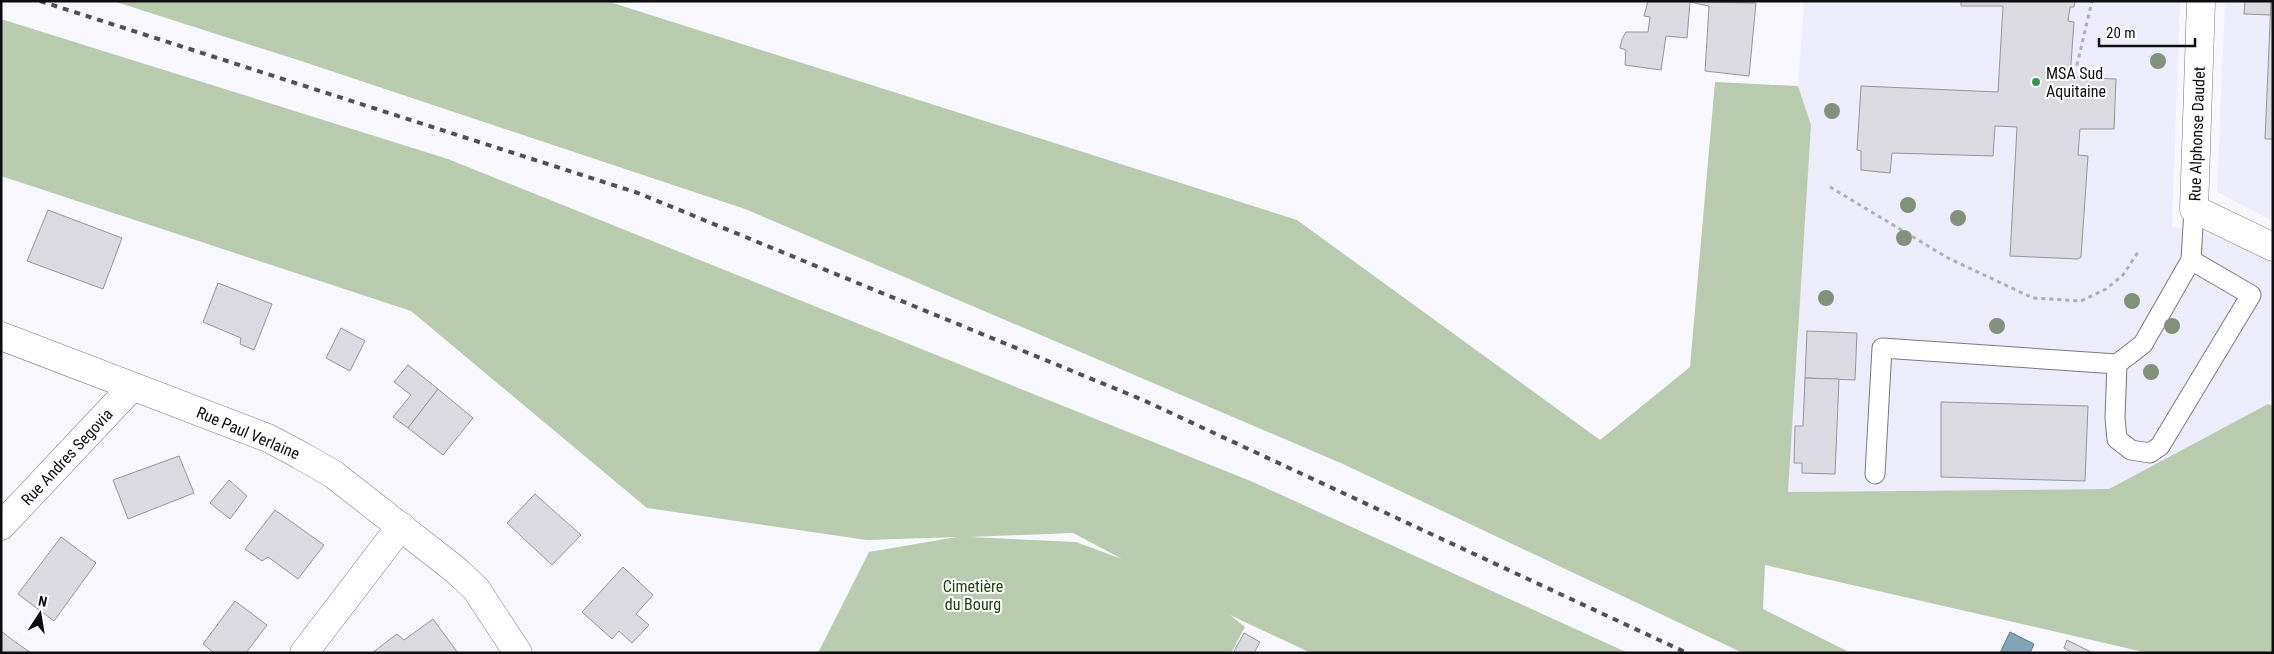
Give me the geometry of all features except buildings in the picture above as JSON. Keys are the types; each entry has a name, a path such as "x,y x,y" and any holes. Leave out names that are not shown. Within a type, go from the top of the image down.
{"street":[{"name":"Rue Alphonse Daudet","path":"2201,1 2194,209 2273,247"},
{"name":"Rue Paul Verlaine","path":"1,336 268,438 333,474 457,571 476,589 518,653"},
{"name":"Rue Andres Segovia","path":"1,526 132,387"},
{"path":"304,653 401,526"}],"lane":[{"path":"1875,474 1882,348 2117,364 2144,344 2191,260 2194,209"},
{"path":"2117,364 2115,418 2117,439 2131,450 2150,453 2160,446 2251,295 2191,260"}],"path":[{"path":"2087,78 2076,65 2092,1"},
{"path":"1830,187 1948,258 2033,298 2081,302 2106,289 2123,275 2138,252"}],"shaded area":[{"path":"1804,1 2180,1 2172,227 2204,232 2273,262 2273,397 2268,404 2109,489 1787,492 1811,125 1798,86"},
{"path":"2225,1 2273,1 2273,221 2217,192"}],"green space":[{"path":"113,1 703,1 613,3 1297,220 1600,440 1690,367 1715,82 1798,86 1811,125 1788,492 2109,489 2268,404 2273,406 2273,653 2148,653 1765,565 1763,609 1851,653 1743,653 1343,464 745,209 301,61"},
{"name":"Cimetière du Bourg","path":"1,19 448,159 1253,482 1628,653 1311,653 1230,615 1245,627 1231,653 818,653 869,552 957,537 867,540 647,508 411,311 1,176","holes":["1073,533 1122,559 1076,542 969,537"]}],"water":[{"path":"2010,632 2034,644 2030,653 2000,653"}],"railway":[{"path":"40,1 638,193 1143,400 1687,653"}],"place":[{"name":"MSA Sud Aquitaine","path":"2036,82"}]}
